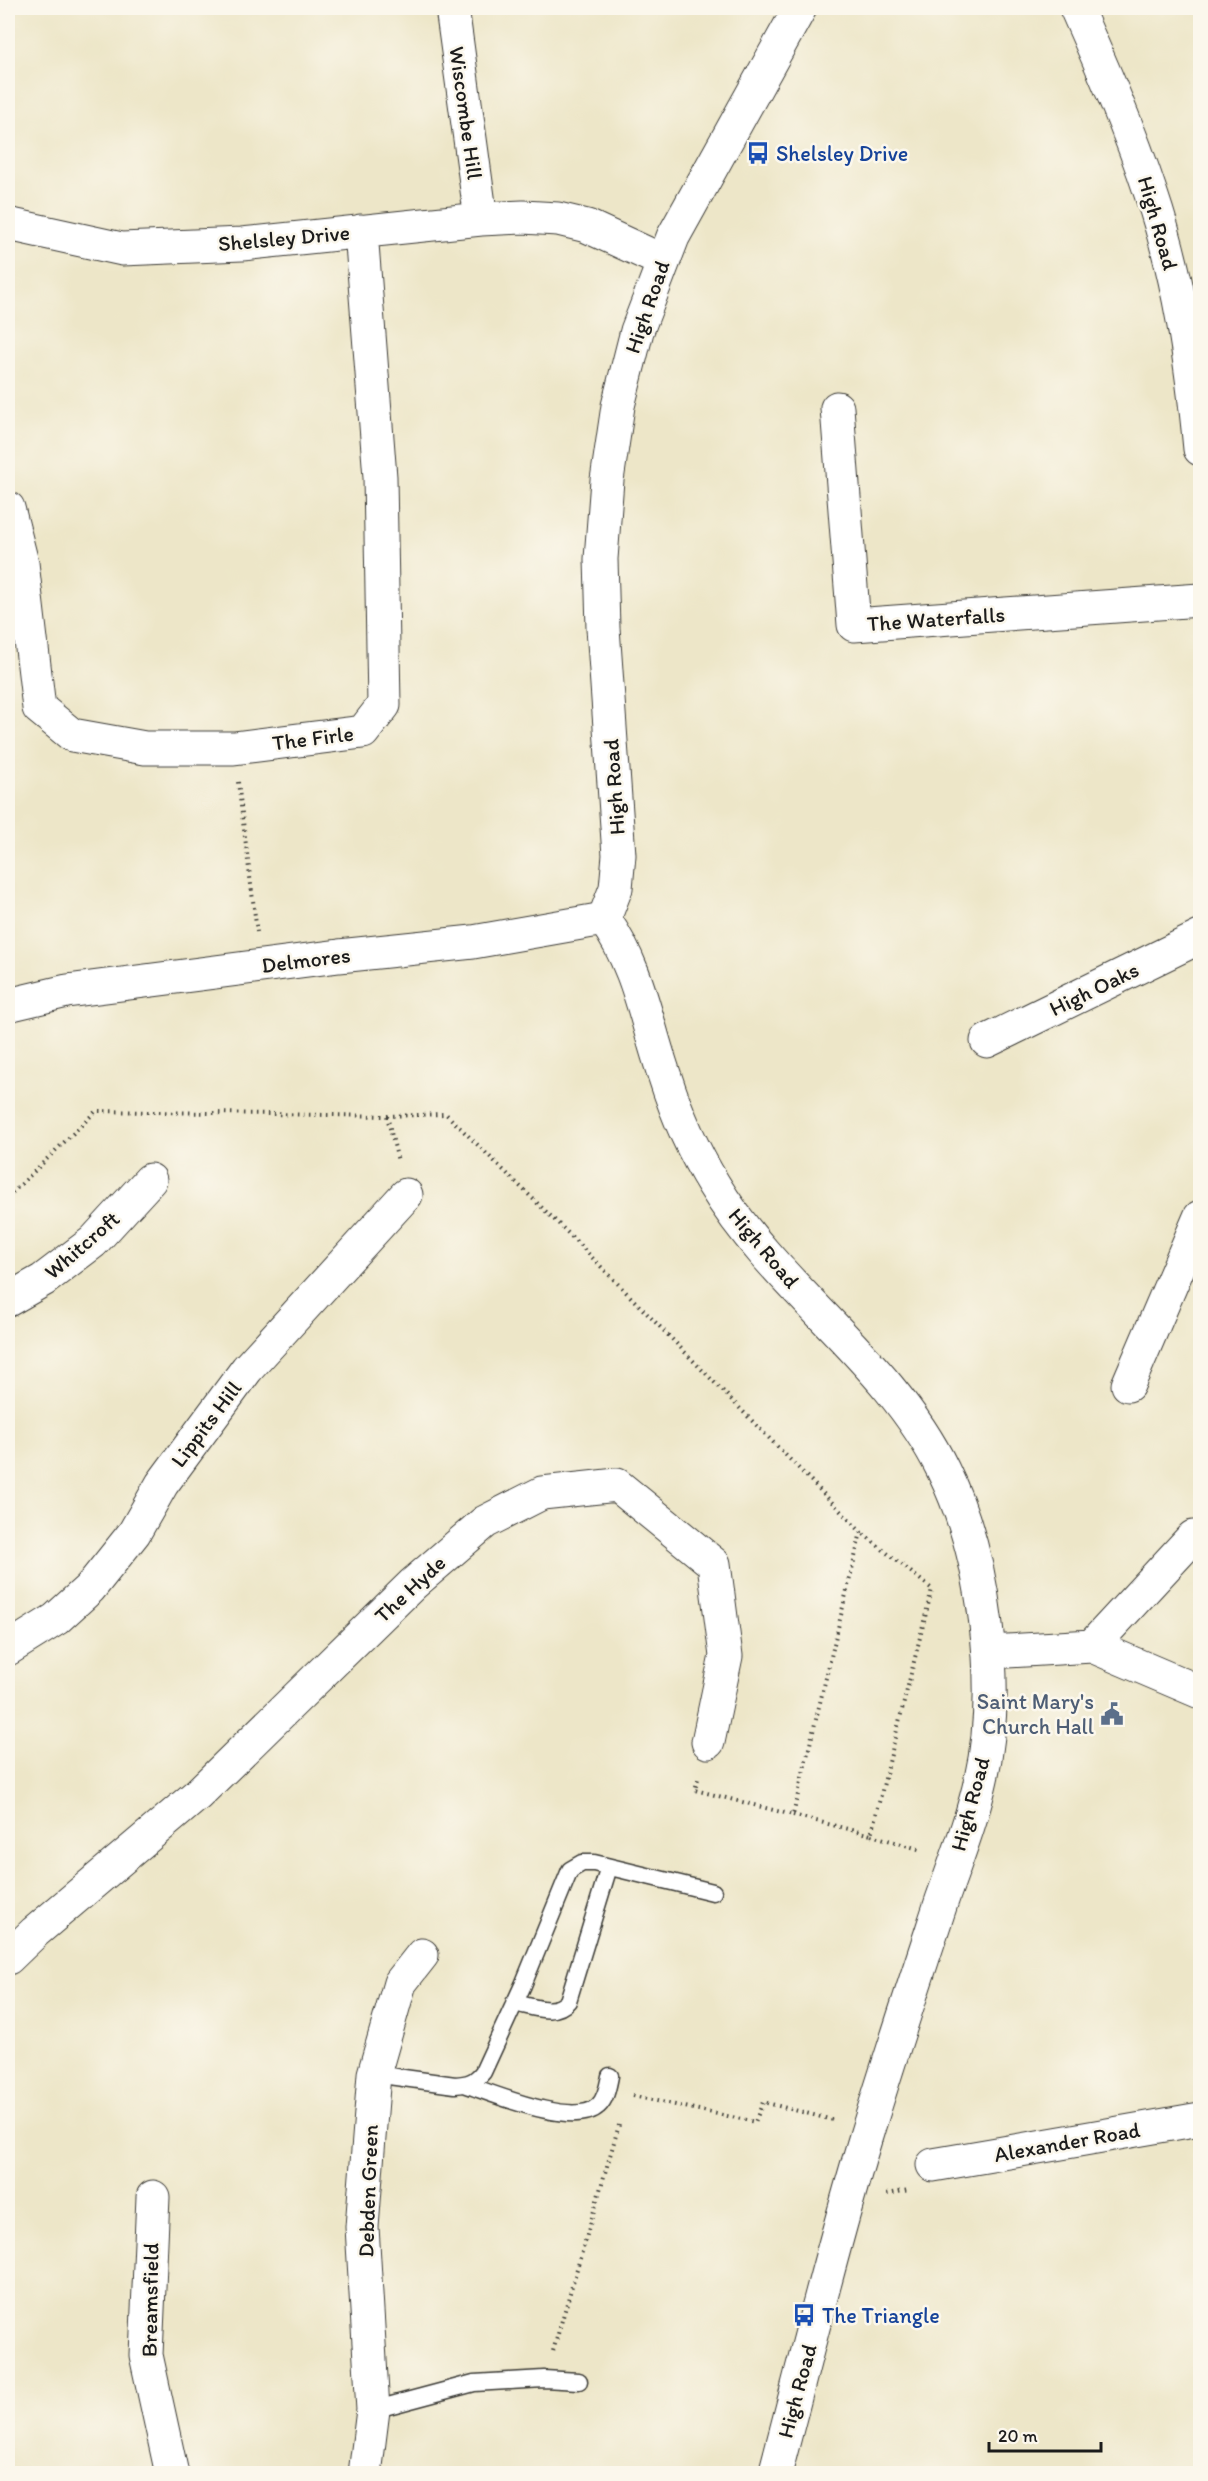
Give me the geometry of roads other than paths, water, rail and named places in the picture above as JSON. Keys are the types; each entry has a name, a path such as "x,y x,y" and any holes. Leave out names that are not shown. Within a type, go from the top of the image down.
{"street":[{"name":"Wiscombe Hill","path":"452,8 481,219"},
{"name":"High Road","path":"776,2474 868,2129 981,1778 988,1716 990,1652 974,1561 945,1473 930,1444 883,1381 764,1254 716,1189 695,1152 664,1076 632,966 621,942 604,919 616,888 619,855 603,628 603,521 613,434 624,380 637,331 663,261 686,211 800,8"},
{"name":"High Road","path":"1076,8 1131,135 1162,230 1185,335 1200,449"},
{"name":"Shelsley Drive","path":"8,224 122,249 242,244 481,219 523,217 568,221 587,226 618,238 663,261"},
{"name":"The Firle","path":"8,508 22,563 39,708 72,735 145,748 234,748 363,732 384,705 380,477 360,231"},
{"name":"The Waterfalls","path":"837,408 854,626 1200,600"},
{"name":"Delmores","path":"8,1005 68,991 473,942 604,919"},
{"name":"High Oaks","path":"987,1041 1200,937"},
{"name":"Whitcroft","path":"8,1300 43,1280 93,1242 150,1180"},
{"name":"Lippits Hill","path":"8,1649 56,1619 90,1588 134,1533 175,1466 247,1369 406,1195"},
{"path":"1128,1385 1200,1217"},
{"name":"The Hyde","path":"8,1958 35,1932 197,1795 413,1584 485,1522 542,1493 617,1485 714,1564 726,1656 708,1742"},
{"path":"1092,1646 1193,1537"},
{"path":"990,1652 1092,1646 1200,1692"},
{"name":"Debden Green","path":"365,2474 374,2410 362,2227 374,2074 400,1983 422,1955"},
{"name":"Alexander Road","path":"933,2165 1200,2119"},
{"name":"Breamsfield","path":"153,2197 146,2355 172,2474"}],"lane":[{"path":"467,2085 476,2081 483,2072 570,1870 582,1863 609,1867 713,1892"},
{"path":"514,2003 554,2011 562,2008 568,2001 609,1867"},
{"path":"374,2074 467,2085 525,2104 558,2111 589,2112 599,2106 605,2096 610,2076"},
{"path":"374,2410 474,2383 544,2379 579,2381"}],"place":[{"name":"Shelsley Drive","path":"758,153"},
{"name":"Saint Mary's Church Hall","path":"1112,1714"},
{"name":"The Triangle","path":"804,2315"}]}
